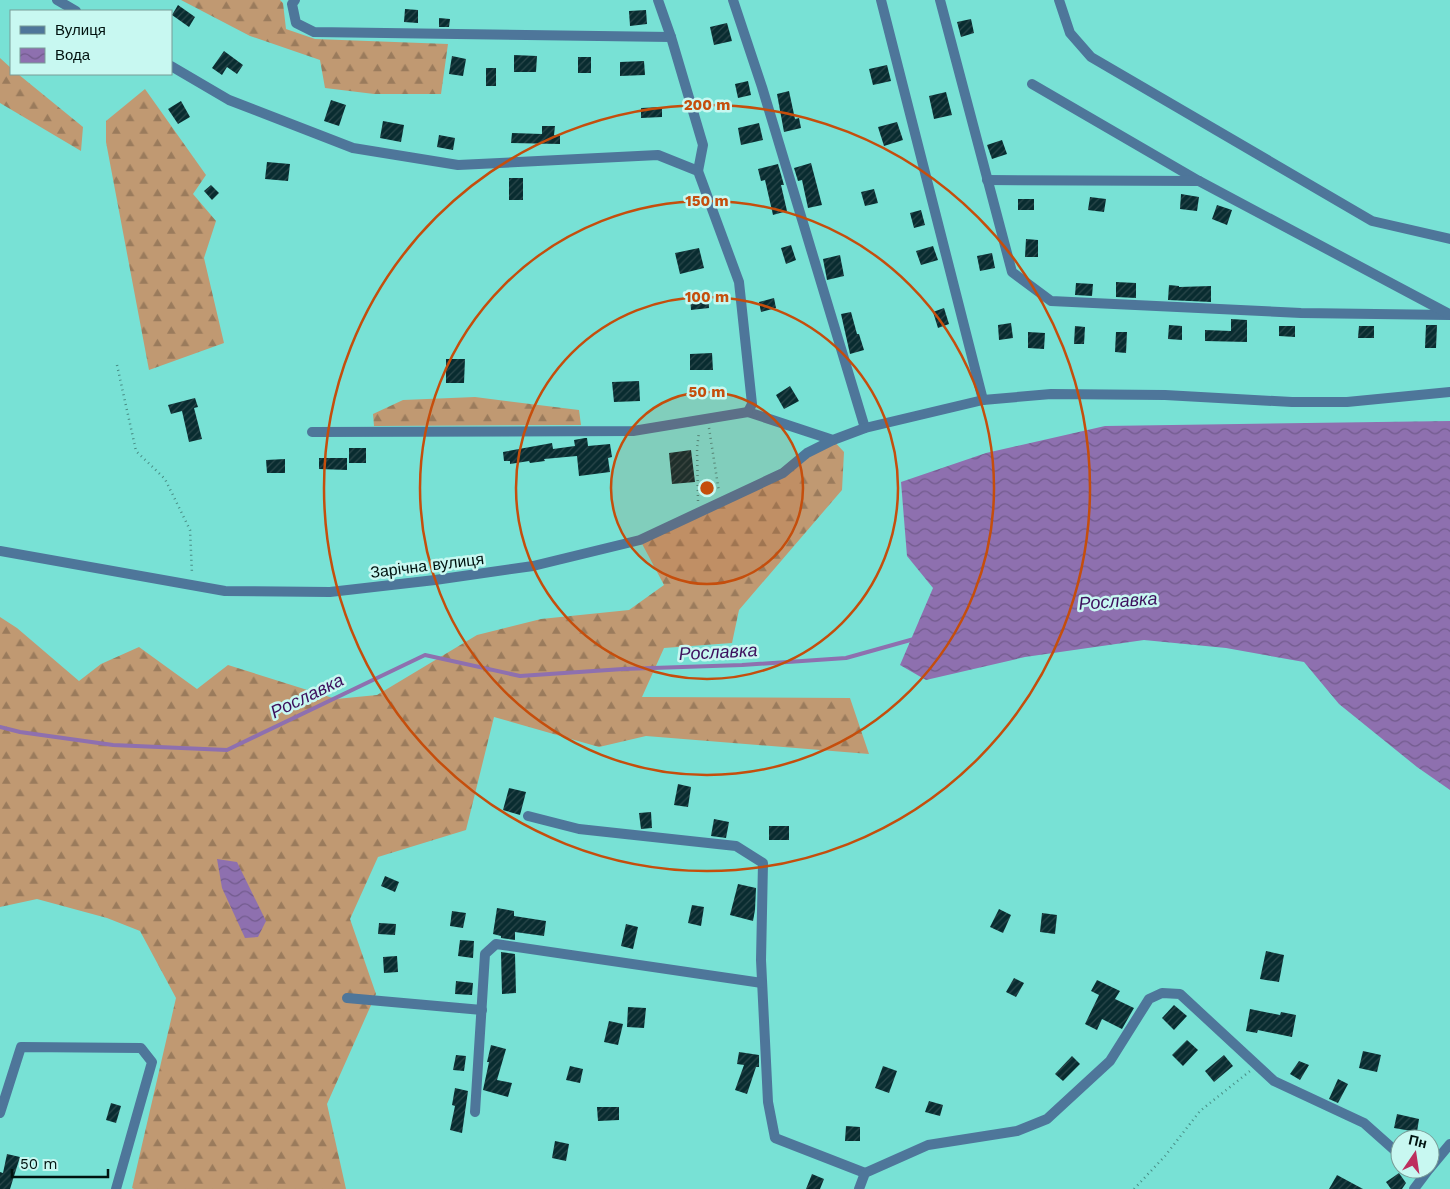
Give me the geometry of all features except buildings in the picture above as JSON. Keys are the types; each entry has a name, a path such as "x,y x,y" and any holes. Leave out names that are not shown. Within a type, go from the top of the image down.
{"street":[{"path":"57,0 74,10"},
{"path":"295,0 292,4 296,23 314,32 670,37"},
{"path":"658,0 703,145 698,171 739,282 752,404 748,412"},
{"path":"733,0 762,87 864,428"},
{"path":"881,0 983,400"},
{"path":"940,0 1012,272 1051,301 1301,313 1450,315"},
{"path":"1059,0 1070,33 1090,57 1372,221 1450,239"},
{"path":"172,67 229,100 353,148 458,165 658,156 698,171"},
{"path":"1032,84 1199,181 1450,315"},
{"path":"988,180 1199,181"},
{"name":"Зарічна вулиця","path":"0,551 225,591 330,592 533,566 640,540 783,473 807,453 833,440 864,428 983,400 1051,394 1165,395 1292,402 1347,402 1450,392"},
{"path":"312,432 633,431 748,412 833,440"},
{"path":"528,816 579,829 736,846 763,863 762,983 768,1102 775,1138 864,1173 928,1145 1017,1131 1047,1119 1110,1061 1149,999 1162,993 1180,994 1274,1081 1364,1123 1390,1146"},
{"path":"475,1112 486,954 496,944 762,983"},
{"path":"347,998 482,1010"},
{"path":"0,1113 21,1047 141,1048 152,1062 116,1189"},
{"path":"1440,1154 1450,1144"},
{"path":"859,1189 864,1173"}],"path":[{"path":"116,365 136,451 165,479 190,530 192,586"},
{"path":"704,420 720,502"},
{"path":"698,513 696,448 704,420"},
{"path":"1134,1189 1165,1156 1200,1111 1256,1065"}],"green space":[{"path":"181,0 280,0 283,3 286,29 315,39 448,44 441,94 374,94 325,88 320,60 250,36"},
{"path":"0,58 10,67 10,75 19,75 83,127 81,151 0,103"},
{"path":"145,89 206,175 193,194 216,221 204,258 224,343 149,370 106,142 106,121"},
{"path":"475,397 579,410 581,425 374,426 373,414 403,400"},
{"path":"833,440 844,452 842,490 739,610 732,643 664,648 642,697 850,698 869,754 646,736 599,747 494,717 466,830 378,857 350,919 376,994 327,1104 346,1189 132,1188 176,998 140,931 107,918 37,899 0,907 0,617 17,628 79,681 101,664 139,647 197,689 228,665 336,699 377,695 477,635 541,619 629,610 664,585 640,540 783,473"}],"water":[{"path":"1450,421 1450,790 1417,767 1339,704 1304,662 1226,648 1144,640 1025,657 926,680 900,665 933,588 907,556 901,482 986,453 1105,426"},
{"path":"217,859 237,862 266,921 258,937 245,938 222,888"}],"waterway":[{"name":"Рославка","path":"0,727 20,732 113,745 227,750 425,655 520,676 846,658 914,639"}]}
